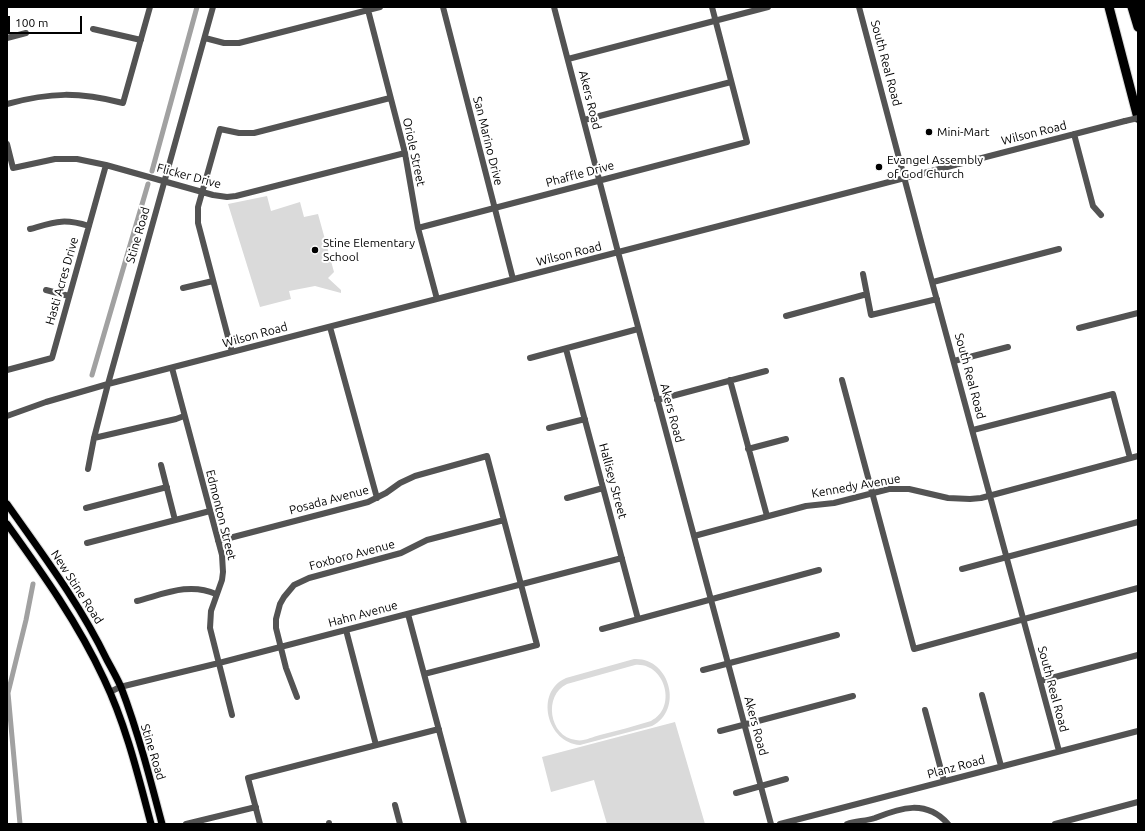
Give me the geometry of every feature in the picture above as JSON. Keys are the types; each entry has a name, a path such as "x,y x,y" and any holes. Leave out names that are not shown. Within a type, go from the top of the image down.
{"highway":[{"path":"1109,7 1138,118"},
{"path":"1132,7 1138,27"}],"main road":[{"name":"New Stine Road","path":"7,504 81,612 102,649 120,687"},
{"name":"New Stine Road","path":"7,524 69,614 110,692"},
{"name":"Stine Road","path":"120,687 144,756 162,824"},
{"name":"Stine Road","path":"110,692 131,750 151,824"}],"street":[{"path":"7,104 42,96 65,94 87,95 123,103 150,7"},
{"name":"Stine Road","path":"88,469 94,438 108,384 213,7"},
{"path":"204,38 224,43 239,43 380,7"},
{"name":"San Marino Drive","path":"443,7 513,279"},
{"name":"Akers Road","path":"554,7 638,329 771,824"},
{"path":"584,120 731,82 712,7"},
{"path":"568,59 768,7"},
{"name":"South Real Road","path":"859,7 1059,751"},
{"name":"Oriole Street","path":"368,10 404,152 418,228 437,299"},
{"path":"93,29 141,40"},
{"path":"7,38 26,33"},
{"name":"Phaffle Drive","path":"418,228 747,142 731,82"},
{"path":"232,352 198,223 198,207 220,129 239,133 254,133 390,98"},
{"name":"Wilson Road","path":"7,416 53,400 108,384 1138,118"},
{"path":"1074,134 1093,206 1101,216"},
{"name":"Flicker Drive","path":"7,144 13,168 44,160 66,158 88,160 218,196 236,196 404,152"},
{"name":"Hasti Acres Drive","path":"7,370 52,358 106,165"},
{"path":"30,229 54,222 67,221 89,226"},
{"path":"933,282 1059,250"},
{"path":"862,274 871,315 937,298"},
{"path":"183,288 213,280"},
{"path":"46,290 69,296"},
{"path":"786,316 867,294"},
{"path":"1079,328 1138,313"},
{"path":"330,327 377,498"},
{"path":"530,358 638,329"},
{"path":"954,361 1008,347"},
{"name":"Hallisey Street","path":"566,349 638,619"},
{"name":"Edmonton Street","path":"172,368 222,555 222,580 211,611 210,628 232,715"},
{"path":"657,400 766,371"},
{"path":"730,380 766,516"},
{"path":"842,380 914,649 1138,588"},
{"path":"972,430 1113,394 1130,458"},
{"path":"94,438 184,416"},
{"path":"549,428 585,419"},
{"path":"748,449 786,439"},
{"name":"Posada Avenue","path":"218,540 377,498 400,483 415,476 487,456 504,520"},
{"name":"Kennedy Avenue","path":"694,536 806,506 834,503 899,488 919,490 937,496 959,499 990,496 1138,456"},
{"path":"161,465 175,520"},
{"path":"86,508 167,487"},
{"path":"567,498 603,488"},
{"path":"87,543 210,511"},
{"path":"424,674 537,645 504,520"},
{"name":"Foxboro Avenue","path":"297,697 286,668 276,628 277,612 289,590 301,581 309,578 392,556 428,540 504,520"},
{"path":"962,569 1138,522"},
{"name":"Hahn Avenue","path":"110,692 120,687 622,558"},
{"path":"602,629 819,570"},
{"path":"137,601 187,588 201,589 216,594"},
{"path":"408,614 464,824"},
{"path":"346,630 376,745"},
{"path":"704,670 837,635"},
{"path":"1040,681 1138,655"},
{"path":"982,695 1001,766"},
{"path":"720,732 853,696"},
{"path":"925,710 944,781"},
{"path":"260,824 248,778 439,729"},
{"name":"Planz Road","path":"780,824 1138,731"},
{"path":"736,793 786,779"},
{"path":"1055,824 1138,802"},
{"path":"395,806 400,824"},
{"path":"186,824 256,807"},
{"path":"847,824 870,819 904,808 920,808 933,812 948,824"}],"shaded area":[{"path":"267,196 271,211 300,202 304,217 318,214 334,272 328,278 341,290 341,293 315,286 289,291 291,299 260,307 228,204"},
{"path":"634,659 646,661 656,666 664,675 670,697 668,708 662,718 652,726 580,745 569,742 559,736 553,727 549,716 548,705 550,694 556,685 566,678","holes":["635,665 645,666 654,671 660,678 664,687 666,697 664,706 659,715 651,721 588,739 576,740 567,737 560,732 552,715 554,697 559,689 567,684"]},
{"path":"675,722 705,824 607,824 594,780 551,792 542,757"}],"waterway":[{"path":"152,171 197,7"},
{"path":"92,375 148,184"},
{"path":"20,824 8,693 26,620 33,584"}],"place":[{"name":"Mini-Mart","path":"929,132"},
{"name":"Evangel Assembly of God Church","path":"879,167"},
{"name":"Stine Elementary School","path":"315,250"}]}
